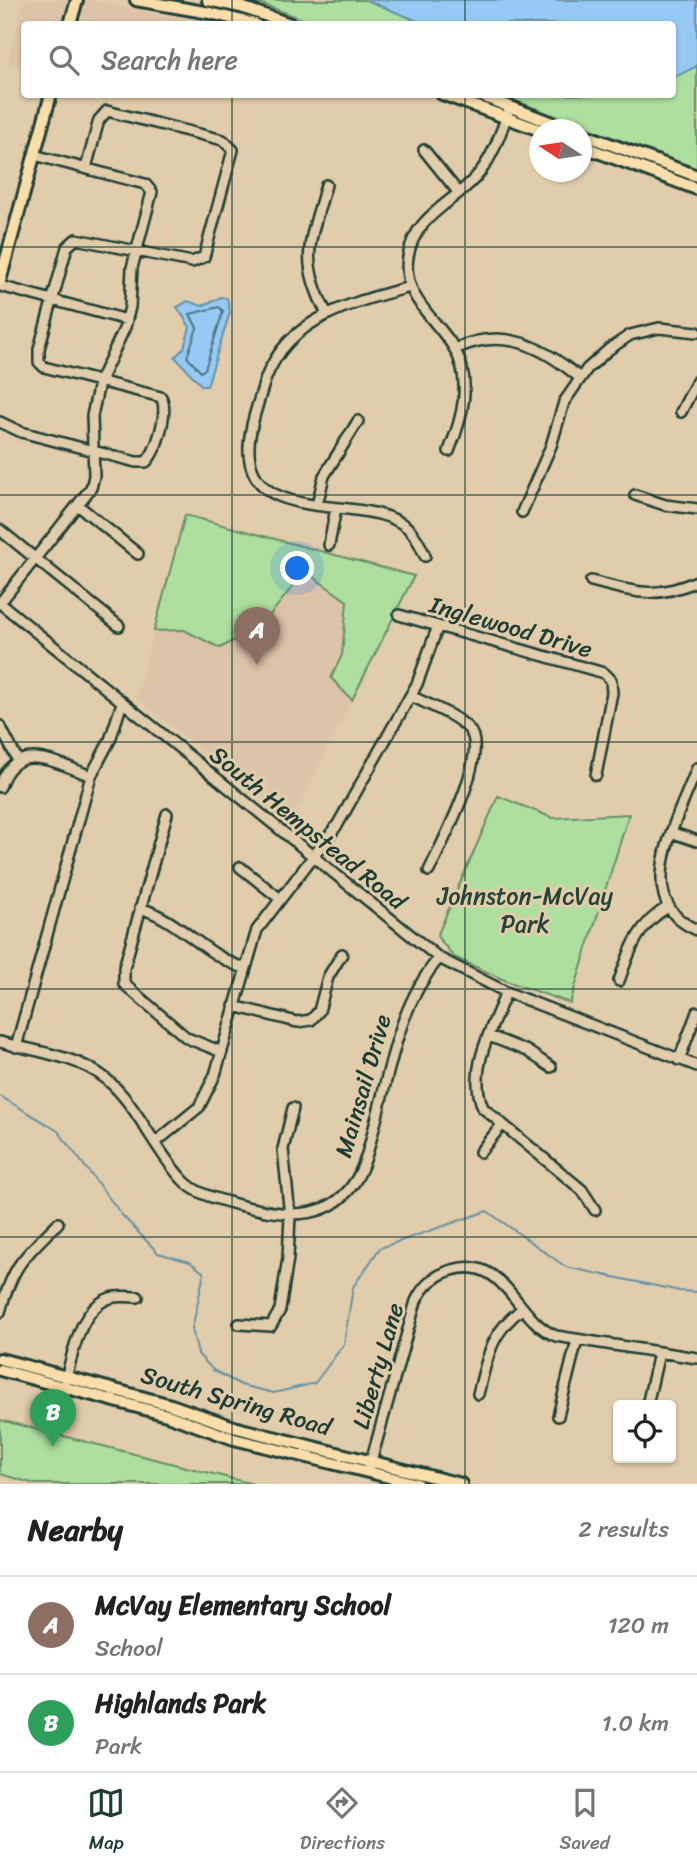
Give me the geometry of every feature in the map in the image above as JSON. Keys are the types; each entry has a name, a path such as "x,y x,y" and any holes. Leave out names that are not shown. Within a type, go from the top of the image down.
{"main road":[{"path":"71,21 77,0"},
{"path":"136,0 243,21"},
{"path":"159,0 169,0"},
{"path":"208,0 281,21"},
{"path":"0,283 50,98"},
{"path":"457,98 532,119"},
{"path":"473,98 501,108 529,124"},
{"path":"484,98 508,112"},
{"path":"592,138 697,176"},
{"path":"592,150 697,189"},
{"name":"South Spring Road","path":"0,1359 234,1439 370,1465 417,1484"},
{"name":"South Spring Road","path":"0,1370 65,1382"},
{"name":"South Spring Road","path":"399,1477 461,1484"}],"street":[{"path":"0,422 21,432 136,463 146,462 151,454 164,405 157,395 99,383 44,367 39,362 38,355 70,242 82,239 200,261 210,240 233,155 232,146 223,140 107,111 99,120 86,168"},
{"path":"449,451 459,425 465,390 455,349 418,303 410,287 408,257 415,234 430,215 486,164 508,112"},
{"path":"424,150 458,192"},
{"path":"0,603 79,506 94,475 92,416 99,383 127,320 136,250 151,189 145,184 34,155"},
{"path":"326,185 308,257 312,283 327,312"},
{"path":"0,283 127,320"},
{"path":"410,287 327,312 295,334 269,371 249,444 249,472 272,493 317,505 383,515 407,527 418,540 425,556"},
{"path":"522,512 551,446 564,402 580,378 608,350 630,335 659,328 697,332"},
{"path":"455,349 484,338 504,339 547,352 580,378"},
{"path":"681,412 697,381"},
{"path":"317,505 324,476 358,421"},
{"path":"635,495 665,505 697,509"},
{"path":"79,506 138,554"},
{"path":"329,545 337,508"},
{"path":"0,530 119,626"},
{"path":"591,580 642,593 671,592 697,581"},
{"name":"South Hempstead Road","path":"0,603 439,958 506,992 697,1066"},
{"name":"Inglewood Drive","path":"399,615 596,670 611,680 611,696 596,775"},
{"path":"156,1142 199,1107 215,1075 257,930 338,824 411,696 428,658 438,626"},
{"path":"411,696 468,727 476,742 471,771 429,871"},
{"path":"16,1047 90,776 110,740 122,703"},
{"path":"0,726 18,761"},
{"path":"0,788 6,772 18,761 39,757 90,776"},
{"path":"697,768 660,881 668,907 685,925 697,930"},
{"path":"167,814 124,968 124,984 187,1038 222,1052"},
{"path":"674,833 697,841"},
{"path":"240,867 279,898"},
{"path":"619,981 632,944 643,926 668,907"},
{"path":"140,908 164,917 221,961 244,968"},
{"path":"234,1006 297,1022 311,1020 320,1011 328,977 342,954"},
{"name":"Mainsail Drive","path":"0,1042 89,1068 104,1078 127,1101 182,1179 196,1191 290,1216 330,1206 354,1184 366,1155 406,1009 420,980 439,958"},
{"path":"506,992 478,1064 477,1093 482,1108 582,1189 595,1210"},
{"path":"679,1060 697,1012"},
{"path":"489,1036 527,1051 551,1067"},
{"path":"239,1324 275,1327 280,1310 290,1216 284,1149 293,1108"},
{"path":"480,1152 501,1126"},
{"path":"0,1312 10,1277 19,1261 58,1223"},
{"name":"Liberty Lane","path":"370,1465 413,1309 425,1286 447,1271 478,1269 504,1283 547,1333 697,1358"},
{"path":"65,1382 83,1323 94,1307 115,1297 138,1297"},
{"path":"478,1394 495,1336 501,1326 523,1308"},
{"path":"558,1416 577,1340"},
{"path":"648,1400 659,1353"}],"shaded area":[{"path":"23,0 70,0 65,21 21,21 21,66 8,63"},
{"path":"84,0 90,0 192,21 80,21"},
{"path":"185,515 414,576 291,821 136,698"}],"green space":[{"path":"242,0 697,0 697,169 592,130 592,119 564,119 508,98 676,98 676,21 308,21 259,3"},
{"path":"185,515 414,576 352,700 331,678 342,655 347,601 305,571 262,625 220,648 184,630 154,631"},
{"name":"Johnston-McVay Park","path":"498,796 553,818 629,814 570,1003 509,982 454,957 437,936"},
{"path":"0,1420 253,1484 35,1484 0,1474"}],"water":[{"path":"366,0 697,0 697,66 676,76 676,21 418,21"},
{"path":"221,297 227,298 230,312 207,386 202,386 175,357 184,348 190,327 177,307 188,301 202,306"}],"waterway":[{"path":"0,1096 58,1131 122,1215 158,1253 190,1262 204,1273 192,1329 198,1354 213,1370 241,1385 274,1393 315,1383 344,1344 353,1287 380,1248 487,1211 566,1267 680,1291 697,1292"}],"place":[{"name":"McVay Elementary School","path":"257,665"},
{"name":"Highlands Park","path":"53,1447"}]}
